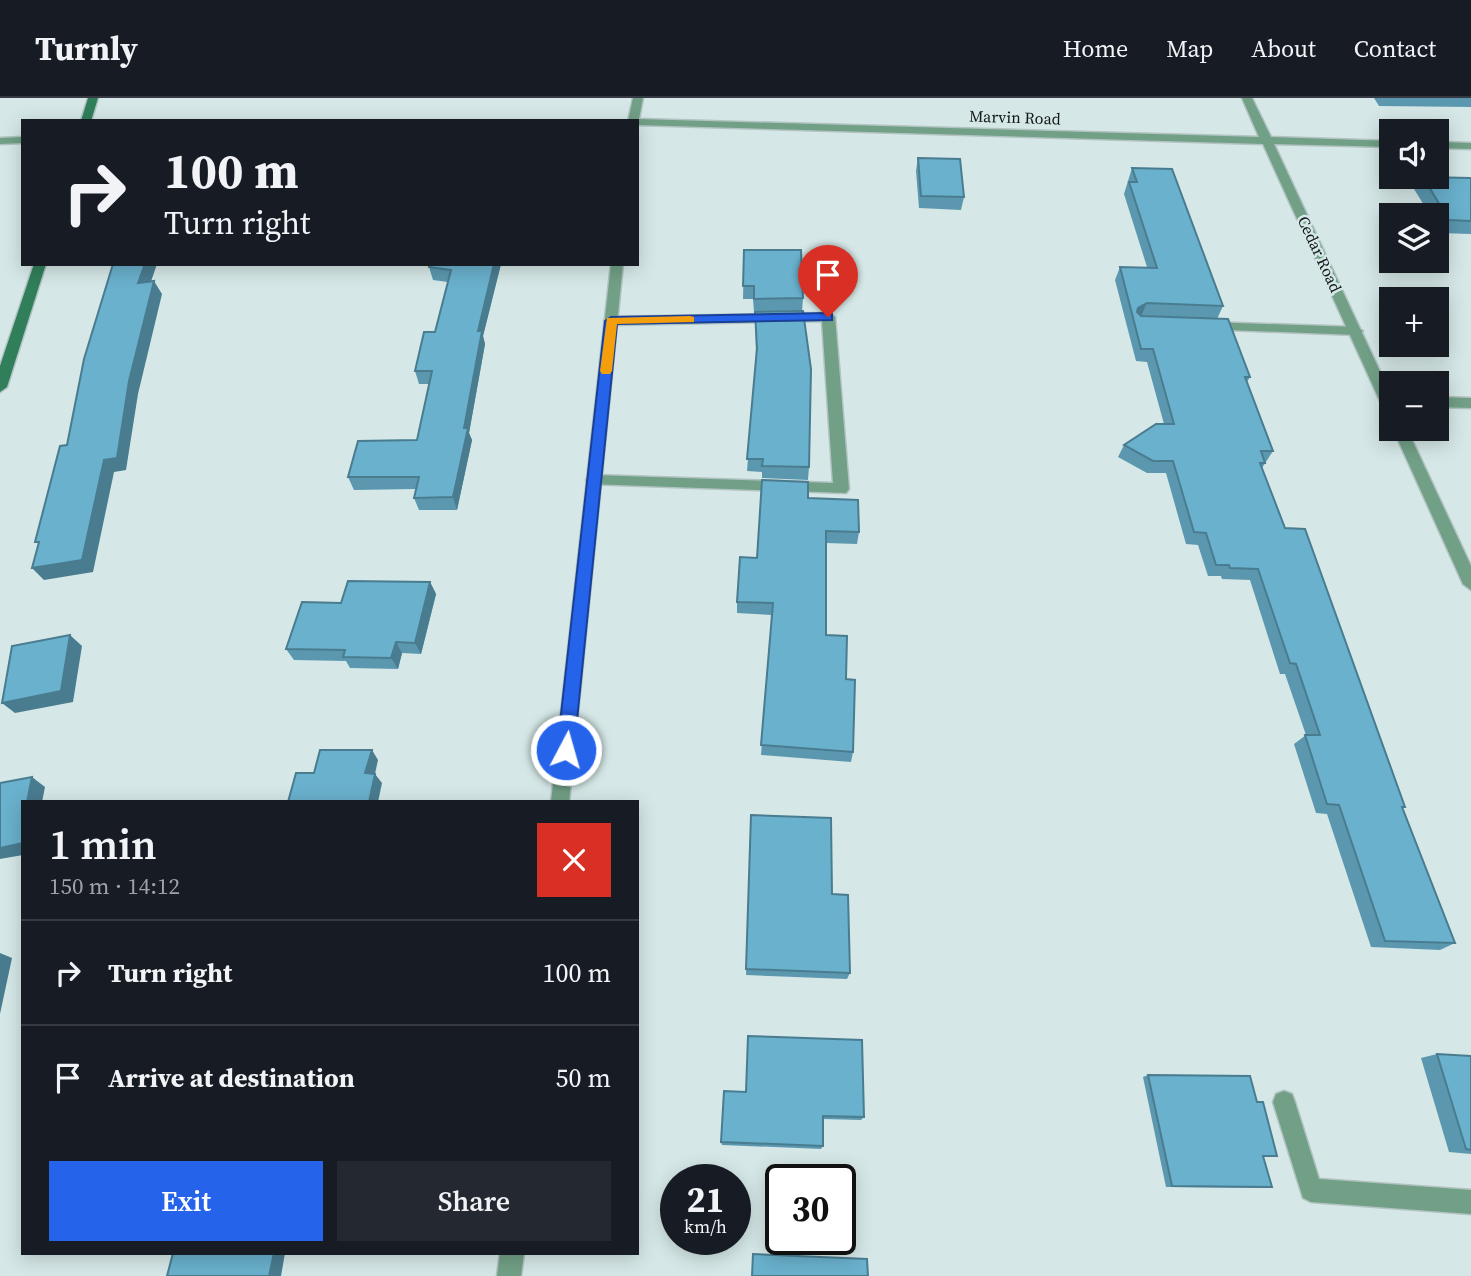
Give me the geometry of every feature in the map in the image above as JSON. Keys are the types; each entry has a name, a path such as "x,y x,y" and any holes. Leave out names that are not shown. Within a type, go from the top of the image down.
{"street":[{"path":"87,119 93,98"},
{"path":"635,119 638,98"},
{"name":"Cedar Road","path":"1247,98 1379,380"},
{"name":"Marvin Road","path":"639,121 1379,144"},
{"path":"0,141 21,140"},
{"path":"1449,145 1471,146"},
{"path":"0,387 39,266"},
{"path":"560,800 617,266"},
{"path":"594,480 841,489 828,317 611,321"},
{"path":"1194,325 1356,331"},
{"path":"1449,403 1471,404"},
{"path":"1405,441 1471,584"},
{"path":"1284,1102 1311,1190 1471,1202"},
{"path":"509,1276 512,1255"}],"building":[{"path":"918,158 960,159 964,197 921,196"},
{"path":"1132,168 1172,169 1223,306 1147,303 1138,308 1137,312 1141,316 1228,319 1250,377 1245,377 1273,451 1261,451 1265,463 1260,463 1285,528 1305,529 1405,807 1402,807 1455,943 1385,941 1339,805 1327,804 1305,735 1320,735 1296,664 1290,663 1258,569 1216,565 1206,533 1194,532 1173,461 1153,461 1124,445 1156,424 1174,424 1153,349 1141,349 1120,267 1157,268 1129,182 1137,182"},
{"path":"1449,178 1471,178 1471,221 1449,220 1449,203 1439,203 1430,189 1449,189"},
{"path":"744,250 801,250 803,298 754,299 754,286 743,286"},
{"path":"112,266 144,266 138,283 154,281 129,381 117,458 104,460 82,560 32,568 39,542 35,542 60,446 67,445 84,359"},
{"path":"494,266 478,331 482,331 464,428 468,428 453,497 414,498 419,477 348,477 358,441 417,440 432,371 415,371 424,332 435,332 451,270 429,267"},
{"path":"803,311 811,369 809,467 762,466 763,459 747,459 757,348 755,312"},
{"path":"762,480 808,482 808,498 858,500 859,532 826,531 826,635 847,636 846,679 855,680 853,752 761,745 773,603 737,602 740,557 757,558"},
{"path":"348,581 430,582 415,643 396,642 391,658 343,657 345,650 286,649 302,602 341,603"},
{"path":"70,635 61,691 2,703 12,646"},
{"path":"320,750 372,750 365,773 375,774 369,800 289,800 296,773 314,773"},
{"path":"32,777 27,800 21,800 21,843 0,848 0,783"},
{"path":"751,815 831,818 832,894 848,895 850,973 746,969"},
{"path":"748,1036 862,1040 864,1117 823,1116 823,1146 721,1142 724,1091 746,1092"},
{"path":"1437,1054 1471,1056 1471,1150 1466,1149"},
{"path":"1148,1075 1250,1076 1257,1102 1263,1102 1277,1156 1263,1156 1272,1187 1172,1186"},
{"path":"753,1254 867,1259 868,1276 752,1276"},
{"path":"172,1255 274,1255 269,1276 167,1276"}],"slow traffic":[{"path":"606,371 611,321 690,319"}],"route":[{"path":"566,750 611,321 828,317"}]}
